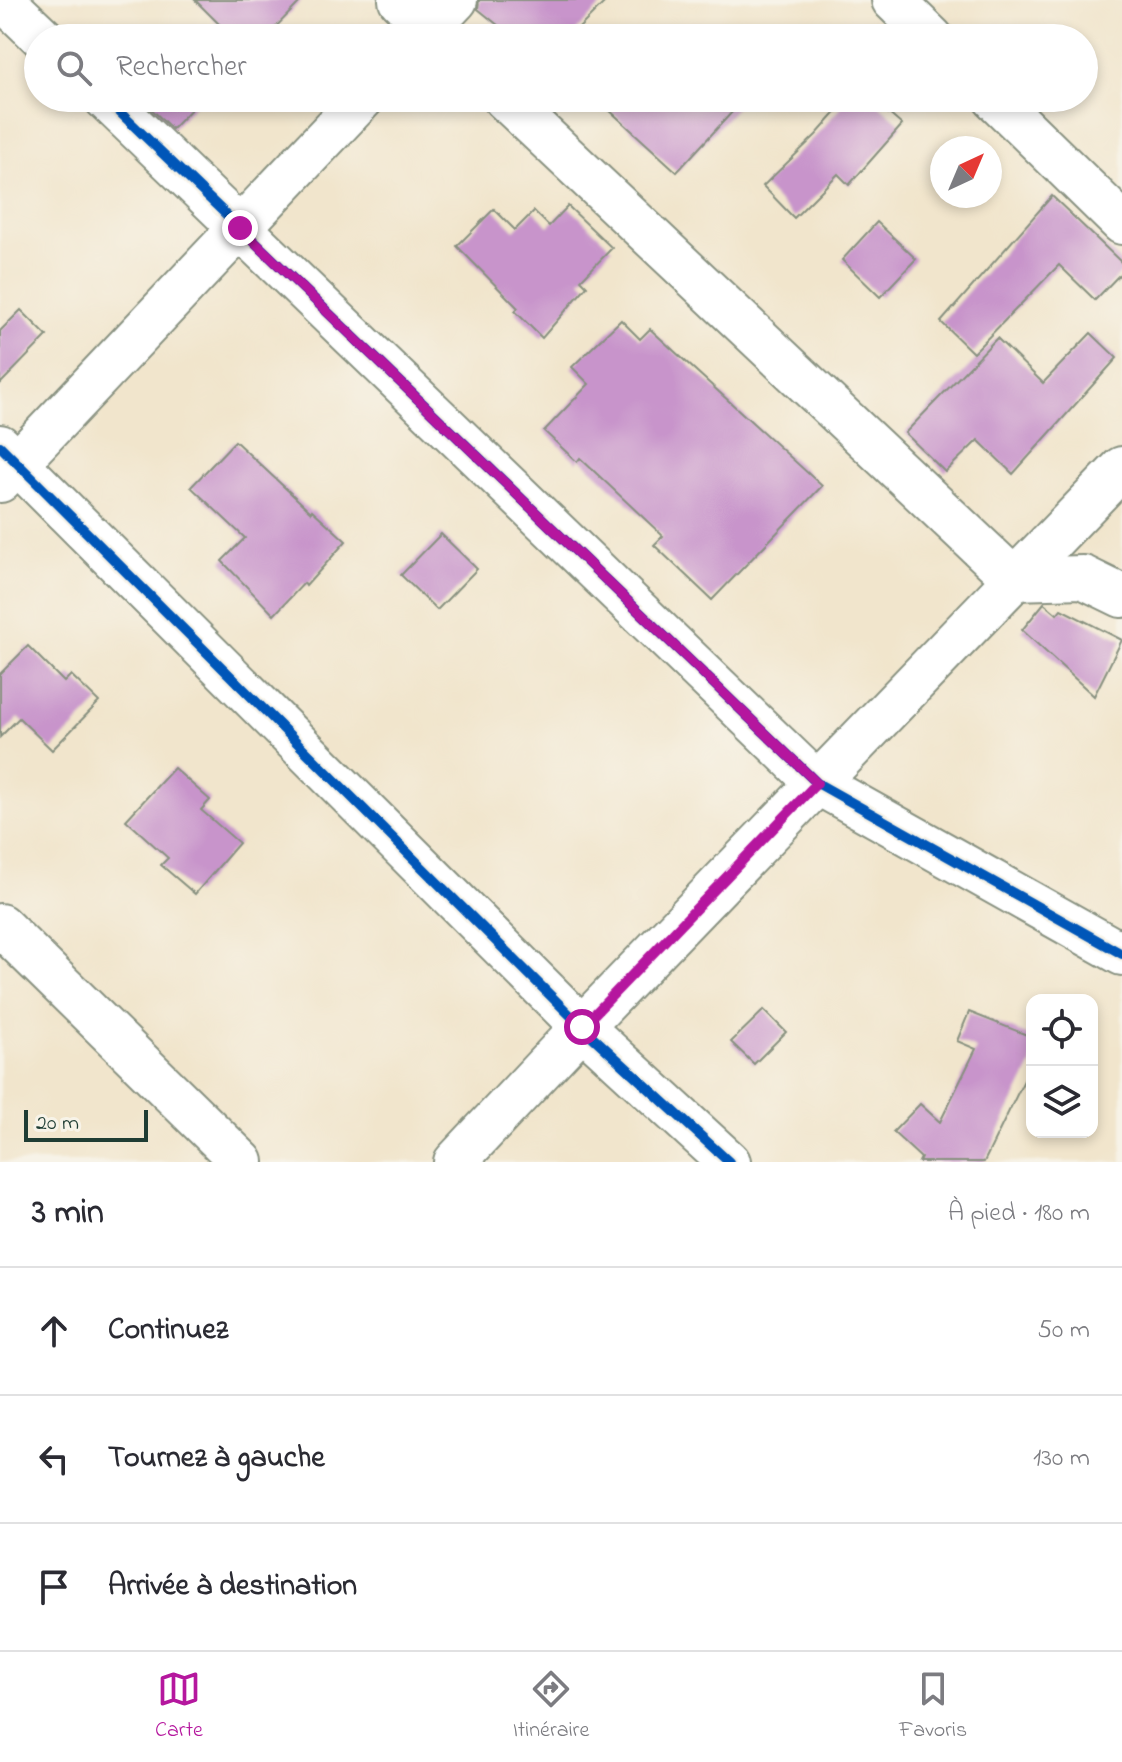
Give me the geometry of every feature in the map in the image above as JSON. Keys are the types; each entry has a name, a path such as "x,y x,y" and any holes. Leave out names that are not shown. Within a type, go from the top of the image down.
{"street":[{"path":"3,0 28,24"},
{"path":"400,0 433,24"},
{"path":"893,0 918,24"},
{"path":"120,112 817,783 1122,954"},
{"path":"350,112 240,228 6,463 582,1027 729,1162"},
{"path":"519,112 1014,579 1083,577 1122,596"},
{"path":"1008,112 1122,223"},
{"path":"455,1162 1122,468"},
{"path":"0,925 242,1162"}],"building":[{"path":"195,0 302,0 279,24 219,24"},
{"path":"479,0 607,0 583,24 497,24 478,9"},
{"path":"154,112 188,112 172,129"},
{"path":"611,112 732,112 677,172"},
{"path":"837,112 887,112 902,125 849,185 838,174 794,218 763,186"},
{"path":"1052,196 1122,263 1122,272 1095,300 1059,265 973,353 941,322"},
{"path":"568,206 612,248 581,280 587,286 542,338 515,311 518,308 457,246 494,209 515,230 534,211 549,226"},
{"path":"877,222 916,259 880,297 842,260"},
{"path":"21,310 47,336 0,384 0,331"},
{"path":"621,320 640,339 650,329 822,486 712,600 654,545 663,536 580,458 577,462 544,431 589,384 572,367"},
{"path":"1091,333 1117,358 1013,474 978,440 945,472 905,433 997,338 1043,383"},
{"path":"235,441 346,541 306,586 304,583 274,615 222,561 245,538 191,487"},
{"path":"441,534 477,569 437,610 401,575"},
{"path":"1044,603 1057,614 1061,609 1122,640 1094,696 1022,630"},
{"path":"28,646 64,682 71,675 99,702 52,750 19,718 0,737 0,674"},
{"path":"174,768 210,800 201,810 239,843 195,894 161,865 168,858 126,820"},
{"path":"764,1010 786,1032 754,1064 731,1042"},
{"path":"969,1012 1026,1035 1026,1076 984,1162 919,1162 921,1158 893,1132 920,1104 940,1122 976,1049 957,1041"}],"cycle path":[{"path":"120,112 817,783 1122,954"},
{"path":"0,446 582,1027 729,1162"}],"route":[{"path":"240,228 817,783 582,1027"}]}
